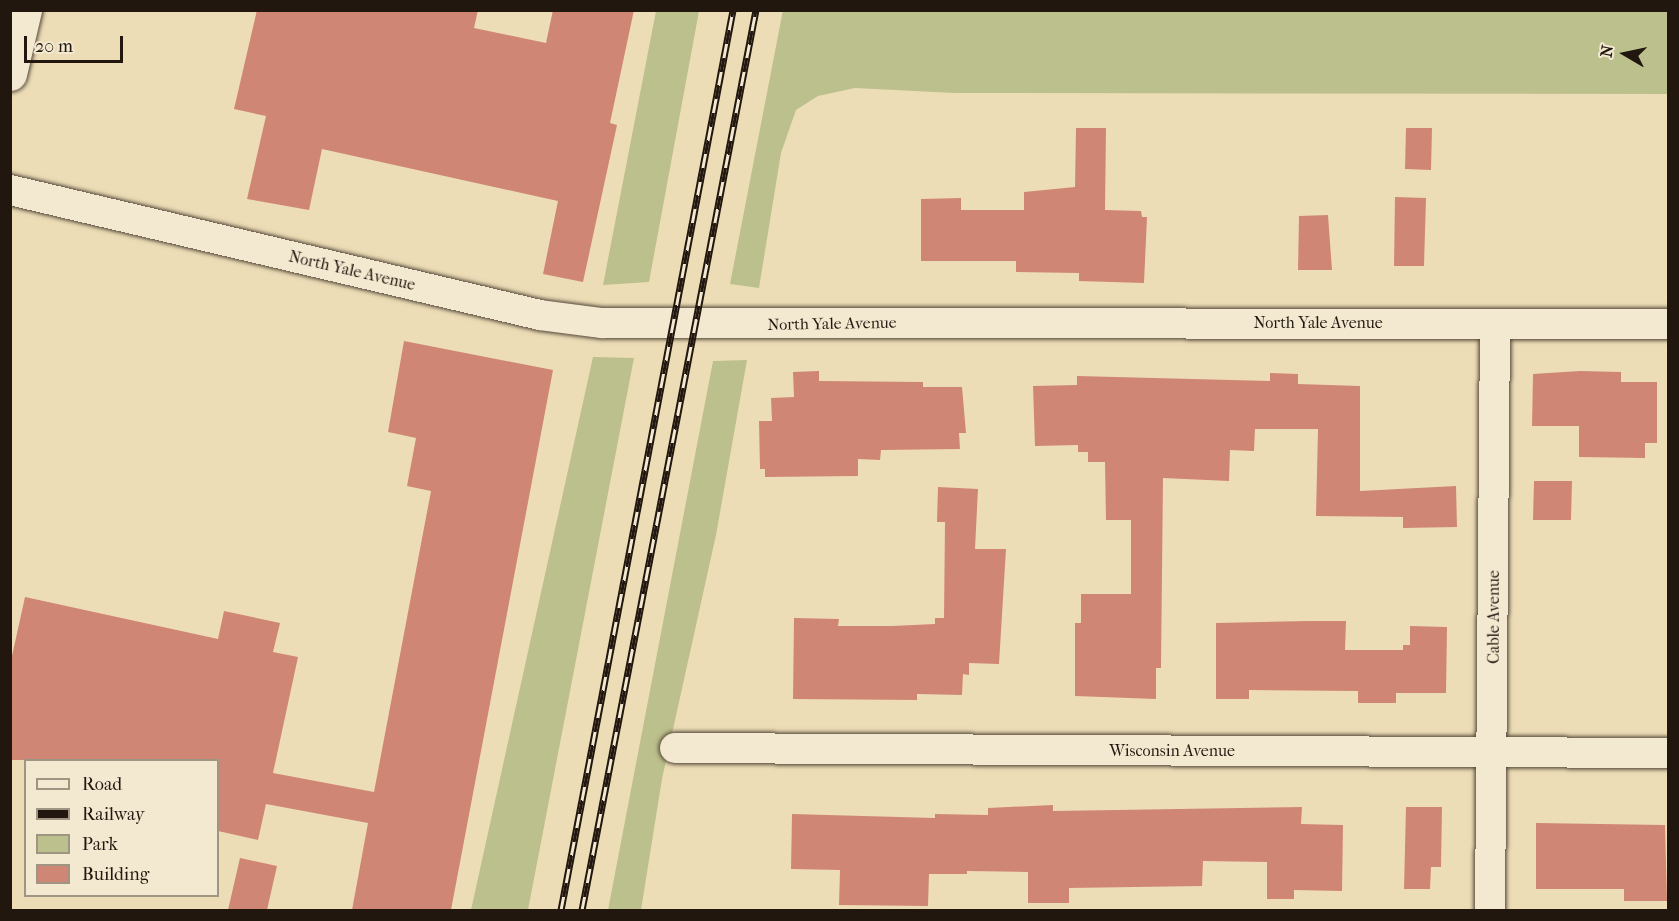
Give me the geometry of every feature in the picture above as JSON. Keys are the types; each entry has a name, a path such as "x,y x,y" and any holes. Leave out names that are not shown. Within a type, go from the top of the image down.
{"main road":[{"path":"10,74 25,10"}],"street":[{"name":"North Yale Avenue","path":"10,190 540,315 602,323 1668,324"},
{"name":"Cable Avenue","path":"1490,910 1494,754 1495,324"},
{"name":"Wisconsin Avenue","path":"675,748 1494,754 1668,753"}],"green space":[{"path":"783,10 1668,11 1668,94 954,93 855,88 818,96 796,110 781,153 759,288 730,284"},
{"path":"656,11 699,11 649,282 603,285"},
{"path":"593,357 634,358 528,910 471,910"},
{"path":"747,360 716,535 662,779 641,910 608,910 713,361"}],"building":[{"path":"257,10 478,10 474,28 546,43 553,10 634,10 610,123 617,125 583,282 543,274 558,201 322,149 309,210 247,199 266,116 234,109"},
{"path":"1076,128 1106,128 1105,210 1141,211 1142,217 1147,217 1144,283 1079,281 1079,273 1016,272 1016,261 921,261 921,199 961,198 961,210 1024,210 1024,192 1075,187"},
{"path":"1406,128 1432,128 1431,170 1405,169"},
{"path":"1395,197 1426,198 1424,266 1394,266"},
{"path":"1328,215 1332,270 1298,270 1299,216"},
{"path":"404,341 553,370 451,910 352,910 368,823 266,804 258,840 219,831 219,759 10,760 10,665 25,597 218,639 224,611 280,623 273,652 298,657 273,773 374,792 431,491 407,486 416,438 388,432"},
{"path":"819,371 819,381 923,382 923,387 962,387 966,433 959,433 960,449 881,450 880,460 858,459 858,476 765,477 765,469 760,469 759,421 772,421 771,398 794,397 793,372"},
{"path":"1580,371 1621,372 1621,382 1657,382 1657,443 1645,443 1645,458 1579,457 1579,426 1532,426 1533,374"},
{"path":"1270,373 1298,374 1298,384 1360,386 1360,491 1456,486 1457,527 1403,528 1403,517 1316,516 1318,429 1255,429 1254,451 1230,450 1229,481 1163,478 1161,668 1156,668 1156,699 1075,696 1075,623 1081,623 1081,594 1131,594 1131,520 1106,520 1105,462 1088,462 1088,452 1078,452 1078,445 1035,446 1033,386 1077,385 1077,376 1270,381"},
{"path":"1534,481 1572,481 1571,520 1533,520"},
{"path":"938,487 978,489 975,549 1006,549 999,664 969,663 969,675 963,674 962,695 917,694 917,700 793,699 794,618 839,619 838,626 892,626 935,624 935,618 944,618 945,522 937,522"},
{"path":"1346,621 1345,650 1403,650 1403,645 1410,645 1410,626 1447,627 1446,693 1396,693 1396,703 1358,703 1358,691 1249,690 1249,699 1216,699 1216,623"},
{"path":"1053,805 1053,811 1302,807 1301,824 1343,825 1342,891 1294,890 1294,899 1267,899 1267,862 1203,861 1202,886 1069,888 1069,903 1028,903 1028,872 967,871 967,874 929,874 928,906 839,905 840,870 791,869 792,814 935,818 935,814 988,815 988,808"},
{"path":"1406,807 1442,807 1441,867 1431,867 1430,889 1404,889"},
{"path":"1536,823 1665,825 1667,901 1624,901 1624,889 1536,889"},
{"path":"240,858 277,866 267,910 228,910"}],"railway":[{"path":"561,910 733,10"},
{"path":"582,910 756,10"}]}
